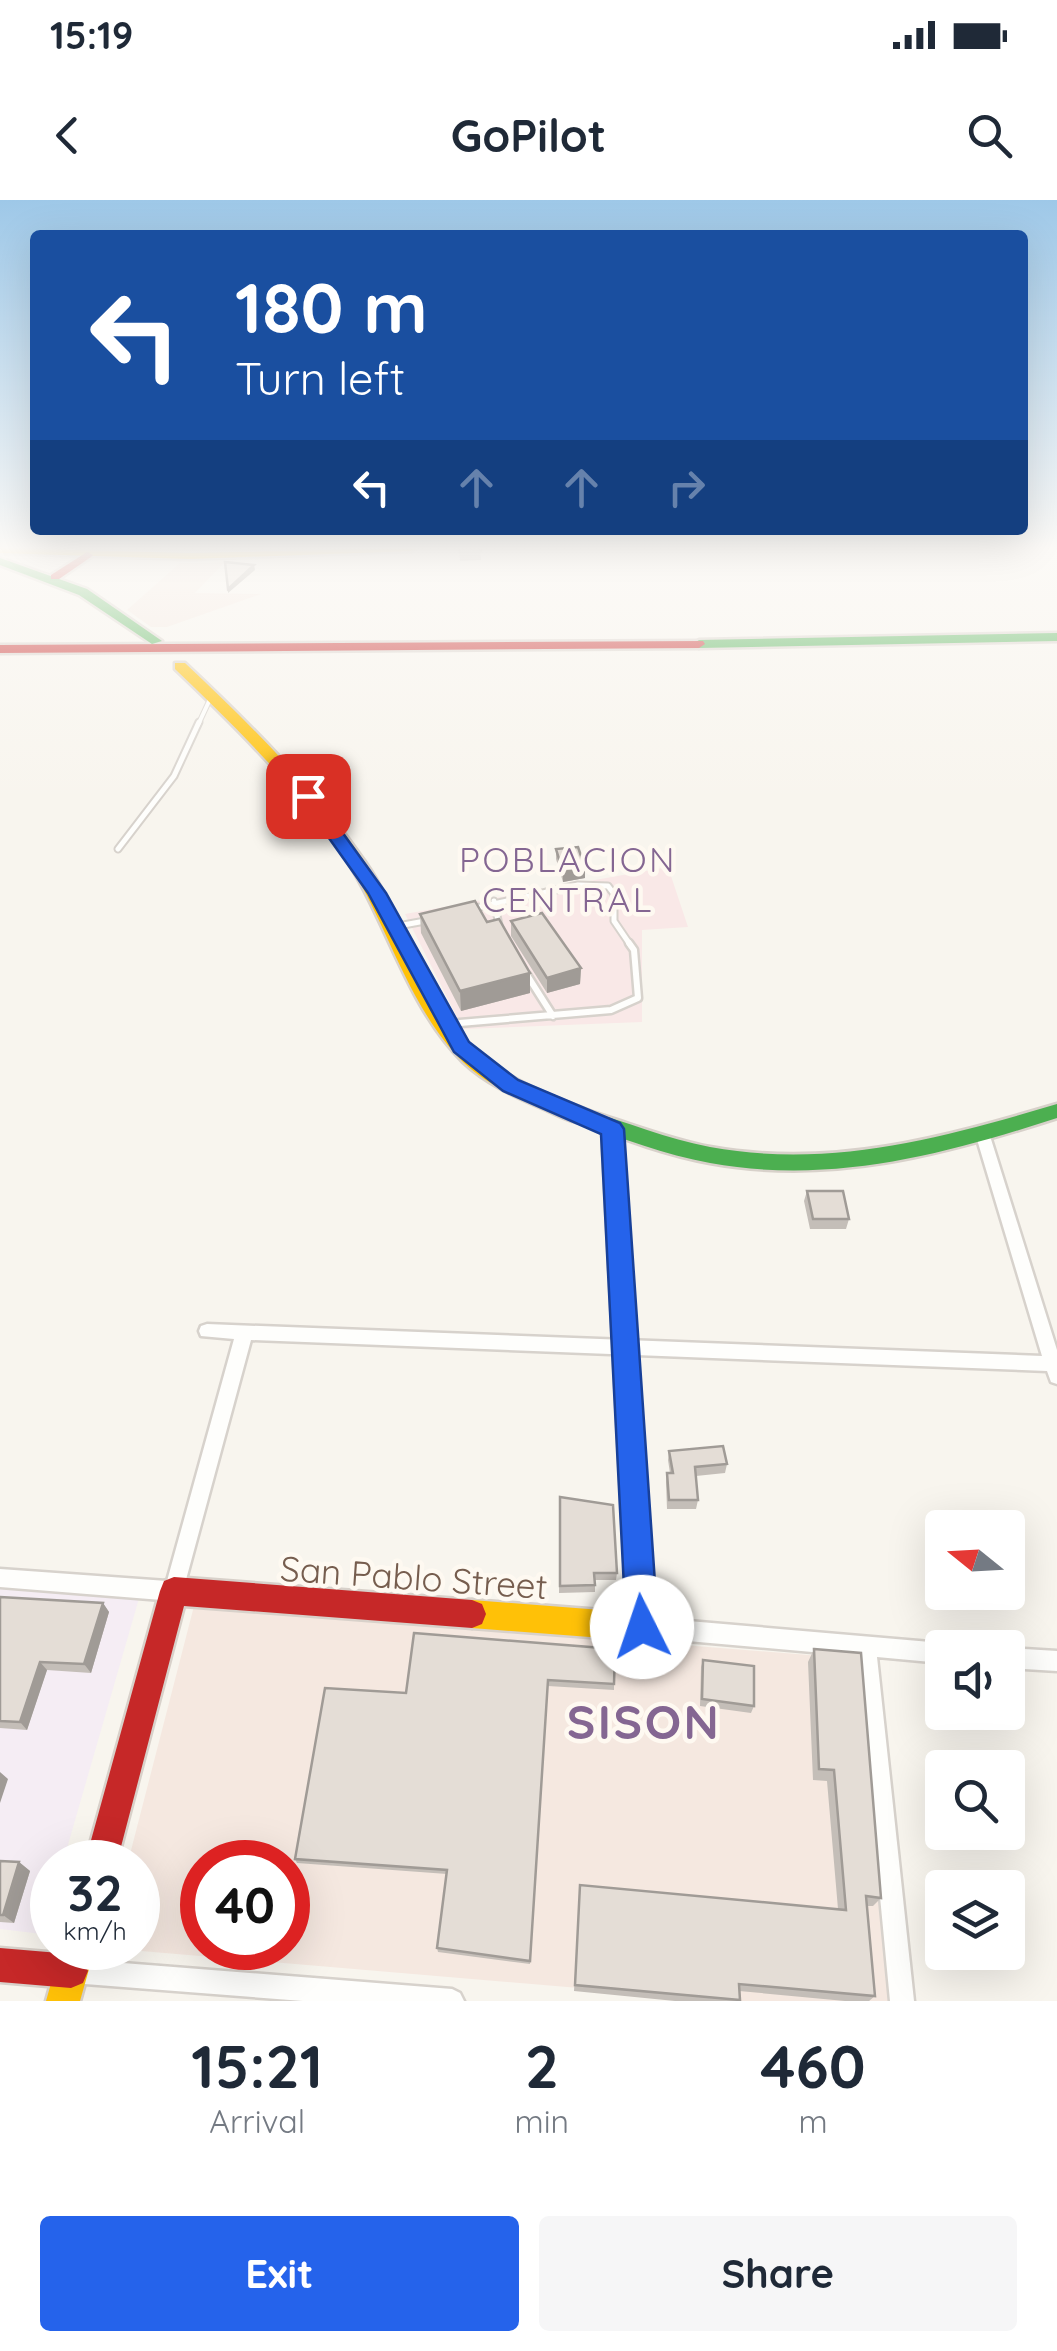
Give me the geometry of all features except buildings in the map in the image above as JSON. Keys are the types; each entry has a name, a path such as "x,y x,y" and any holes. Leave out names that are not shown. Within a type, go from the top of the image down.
{"main road":[{"path":"146,632 156,641"},
{"path":"0,648 1057,640"},
{"path":"0,656 1057,640"},
{"path":"180,666 308,796 396,927 446,1024 461,1047 486,1070 612,1129 716,1156 800,1164 872,1163 983,1136 1057,1112"},
{"path":"612,1129 642,1627"},
{"path":"107,1840 174,1591"},
{"name":"San Pablo Street","path":"174,1591 642,1627"},
{"path":"0,1965 30,1963"},
{"path":"63,2001 72,1970"}],"street":[{"path":"207,1331 1055,1370 983,1136"},
{"path":"174,1591 244,1334"},
{"name":"San Pablo Street","path":"0,1578 174,1591"},
{"name":"San Pablo Street","path":"642,1627 925,1652"},
{"path":"866,1648 902,2001"},
{"path":"1025,1659 1057,1662"},
{"path":"160,1968 452,2001"}],"lane":[{"path":"118,849 174,776 212,696"},
{"path":"446,1024 625,1008 638,998 634,950 614,921 612,889 578,885 456,914"},
{"path":"494,902 502,936"},
{"path":"396,927 441,918"},
{"path":"522,968 553,1016"}],"shaded area":[{"path":"668,867 688,927 642,930 642,1022 463,1029 405,914"},
{"path":"0,1581 140,1595 69,1840 30,1840 30,1933 0,1929"},
{"path":"194,1606 859,1659 891,2001 733,2001 310,1965 310,1840 180,1840 180,1954 160,1953 160,1840 134,1840"}],"traffic: fast":[{"path":"143,632 156,641"},
{"path":"699,644 1057,637"},
{"path":"585,1117 649,1140 709,1155 766,1163 821,1164 934,1147 1057,1111"}],"traffic: slow":[{"path":"180,666 275,761 359,865 423,990 452,1037 482,1067 510,1085 585,1117"},
{"path":"472,1614 642,1627 612,1129"},
{"path":"63,2001 72,1970"}],"traffic: jam":[{"path":"0,649 699,644"},
{"path":"107,1840 174,1591 472,1614"},
{"path":"0,1965 71,1971"}],"district":[{"name":"POBLACION CENTRAL","path":"568,879"},
{"name":"SISON","path":"644,1721"}],"route":[{"path":"308,796 377,893 461,1047 510,1085 612,1129 642,1627"}]}
